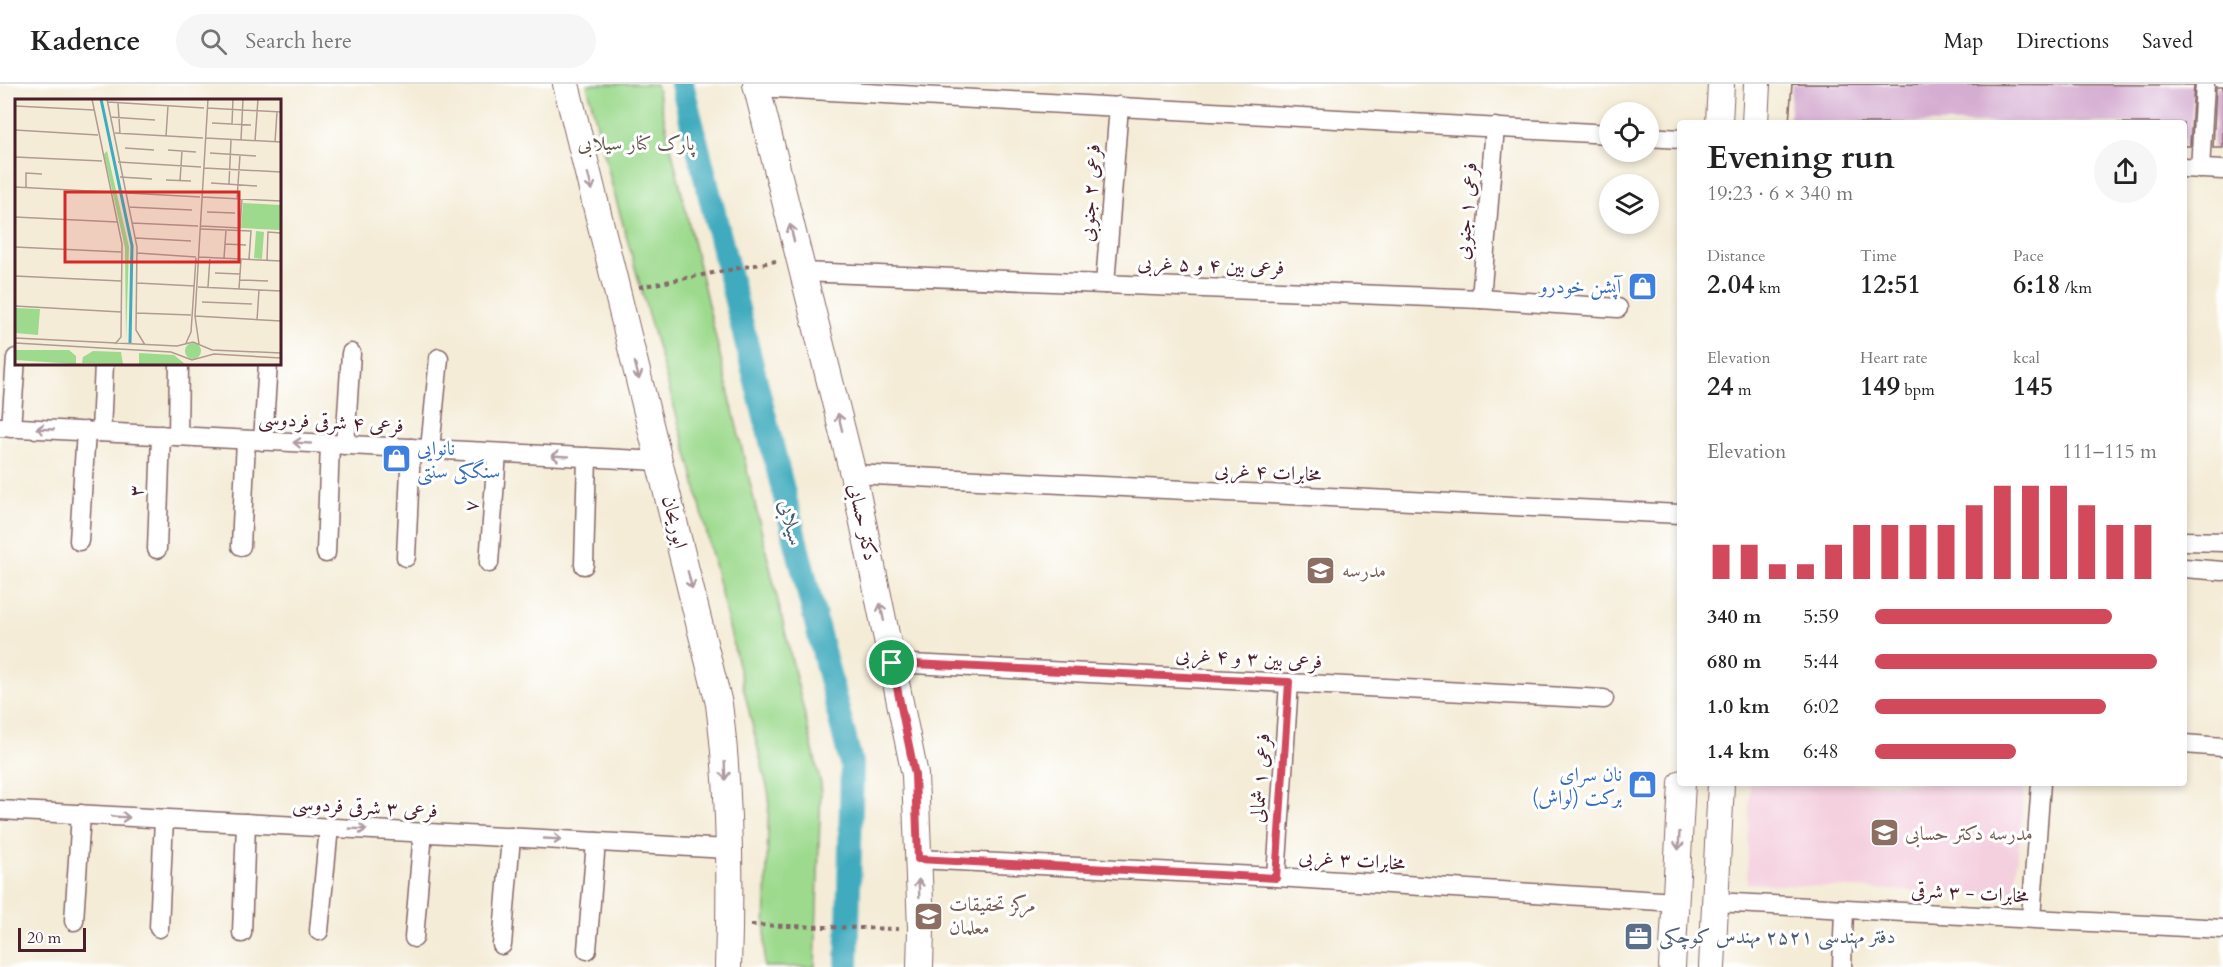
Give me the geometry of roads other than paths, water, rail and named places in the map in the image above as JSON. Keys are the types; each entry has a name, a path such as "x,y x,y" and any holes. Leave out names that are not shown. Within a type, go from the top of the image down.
{"main road":[{"name":"ابوریحان","path":"566,84 719,704 724,745 728,849 728,967"},
{"path":"1719,120 1721,84"},
{"path":"1755,120 1757,84"},
{"name":"دکتر حسابی","path":"757,85 800,265 854,474 915,775 921,967"},
{"path":"1672,967 1682,786"},
{"path":"1712,967 1721,786"}],"street":[{"path":"2205,84 2192,168 2223,170"},
{"path":"757,85 1599,133"},
{"name":"فرعی ۲ جنوبی","path":"1106,284 1119,106"},
{"name":"فرعی ۱ جنوبی","path":"1481,299 1495,128"},
{"path":"1659,138 1677,139"},
{"name":"فرعی بین ۴ و ۵ غربی","path":"800,265 1106,284 1481,299 1618,308"},
{"path":"326,553 337,444 351,353"},
{"path":"430,449 439,358"},
{"path":"6,427 15,364"},
{"path":"79,541 104,364"},
{"name":"۳","path":"157,549 179,364"},
{"path":"241,546 268,364"},
{"name":"فرعی ۴ شرقی فردوسی","path":"6,427 660,461"},
{"path":"406,558 411,448"},
{"name":"۷","path":"489,563 497,453"},
{"path":"584,565 587,457"},
{"name":"مخابرات ۴ غربی","path":"854,474 1677,514"},
{"path":"2187,540 2223,542"},
{"path":"2187,568 2223,571"},
{"name":"فرعی بین ۳ و ۴ غربی","path":"892,663 1604,699"},
{"name":"فرعی ۱ شمالی","path":"1276,878 1289,682"},
{"path":"2187,744 2223,747"},
{"path":"2031,918 2041,786"},
{"name":"فرعی ۳ شرقی فردوسی","path":"0,810 728,849"},
{"path":"74,921 81,814"},
{"path":"159,928 164,819"},
{"path":"242,933 246,823"},
{"path":"319,931 329,828"},
{"path":"414,938 423,832"},
{"path":"502,945 511,837"},
{"path":"587,950 596,842"},
{"name":"مخابرات ۳ غربی","path":"918,859 1676,902"},
{"name":"مخابرات - ۳ شرقی","path":"1715,902 2223,929"},
{"path":"1842,967 1844,909"}],"waterway":[{"name":"سیلابی","path":"682,84 852,767 847,967"}],"place":[{"name":"آپشن خودرو","path":"1642,286"},
{"name":"نانوایی سنگکی سنتی","path":"396,459"},
{"name":"مدرسه","path":"1321,570"},
{"name":"نان سرای برکت (لواش)","path":"1643,785"},
{"name":"مدرسه دکتر حسابی","path":"1884,833"},
{"name":"مرکز تحقیقات معلمان","path":"928,916"},
{"name":"دفتر مهندسی ۲۵۲۱ مهندس کوچکی","path":"1638,936"}],"park label":[{"name":"پارک کنار سیلابی","path":"636,143"}]}
